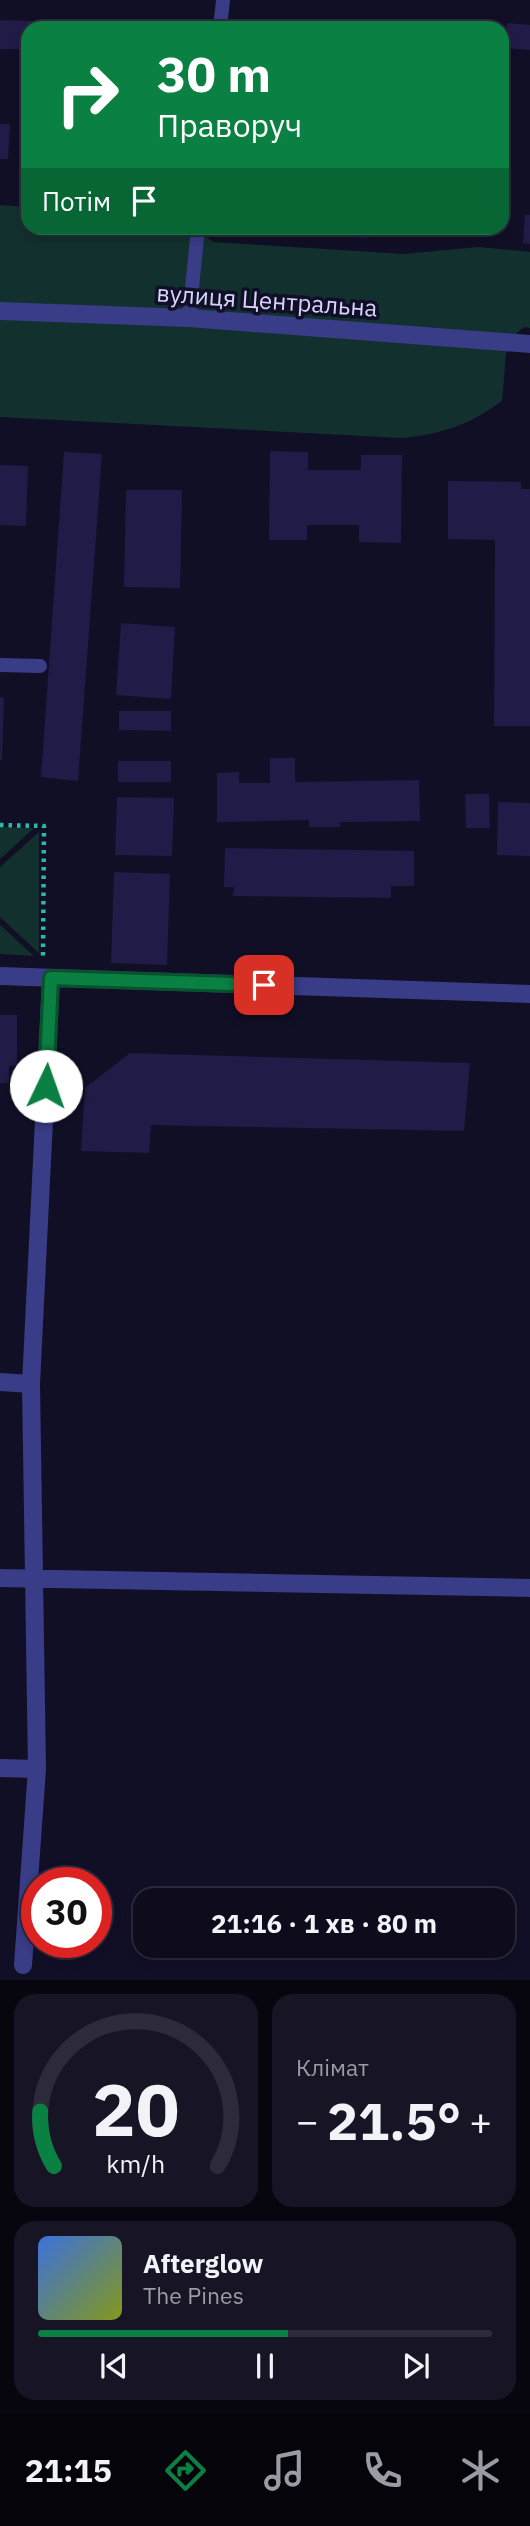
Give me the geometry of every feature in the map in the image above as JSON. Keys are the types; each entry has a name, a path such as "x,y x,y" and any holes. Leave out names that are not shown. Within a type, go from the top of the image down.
{"street":[{"name":"вулиця Центральна","path":"0,311 189,318 530,344"},
{"path":"0,976 530,994"},
{"path":"23,1965 37,1769 31,1384 47,978"},
{"path":"0,1382 31,1384"},
{"path":"0,1578 530,1588"},
{"path":"0,1768 37,1769"}],"lane":[{"path":"221,21 223,0"},
{"path":"189,318 197,235"},
{"path":"0,665 40,666"}],"path":[{"path":"0,825 44,826 47,978"}],"green space":[{"path":"0,205 21,206 21,235 203,235 214,242 403,254 479,247 530,252 530,328 524,327 507,342 502,401 478,416 443,431 402,438 0,417"},
{"path":"0,827 34,828 0,859"},
{"path":"39,832 39,953 0,917 0,867"},
{"path":"0,925 34,956 0,954"}],"building":[{"path":"0,20 32,21 21,21 21,49 0,49"},
{"path":"509,23 530,25 530,50 509,48"},
{"path":"0,124 10,124 8,159 0,159"},
{"path":"525,215 530,215 530,244 523,243"},
{"path":"302,235 369,235 369,238"},
{"path":"270,451 308,452 308,470 361,470 361,455 402,455 401,543 359,542 359,525 307,525 307,540 269,540"},
{"path":"64,452 102,454 78,781 41,777"},
{"path":"0,465 28,466 26,526 0,525"},
{"path":"448,481 521,482 521,489 530,489 530,726 494,726 495,540 448,539"},
{"path":"126,490 182,490 180,588 124,587"},
{"path":"121,623 175,627 171,699 116,695"},
{"path":"0,697 4,698 2,760 0,760"},
{"path":"119,711 171,711 171,731 119,730"},
{"path":"270,758 295,758 295,782 419,780 420,821 340,822 340,827 309,827 309,820 217,822 217,773 239,772 239,783 270,783"},
{"path":"118,761 171,761 171,782 118,782"},
{"path":"465,794 489,794 490,828 466,828"},
{"path":"117,797 174,798 172,856 115,855"},
{"path":"498,802 530,803 530,856 497,855"},
{"path":"225,848 414,851 414,886 391,886 391,898 233,896 234,887 224,887"},
{"path":"114,872 170,874 167,965 111,963"},
{"path":"0,1015 17,1015 17,1066 9,1066 9,1083 0,1083"},
{"path":"130,1053 470,1063 464,1131 151,1125 149,1153 81,1151 85,1088"}],"route":[{"path":"46,1086 51,978 264,985"}]}
